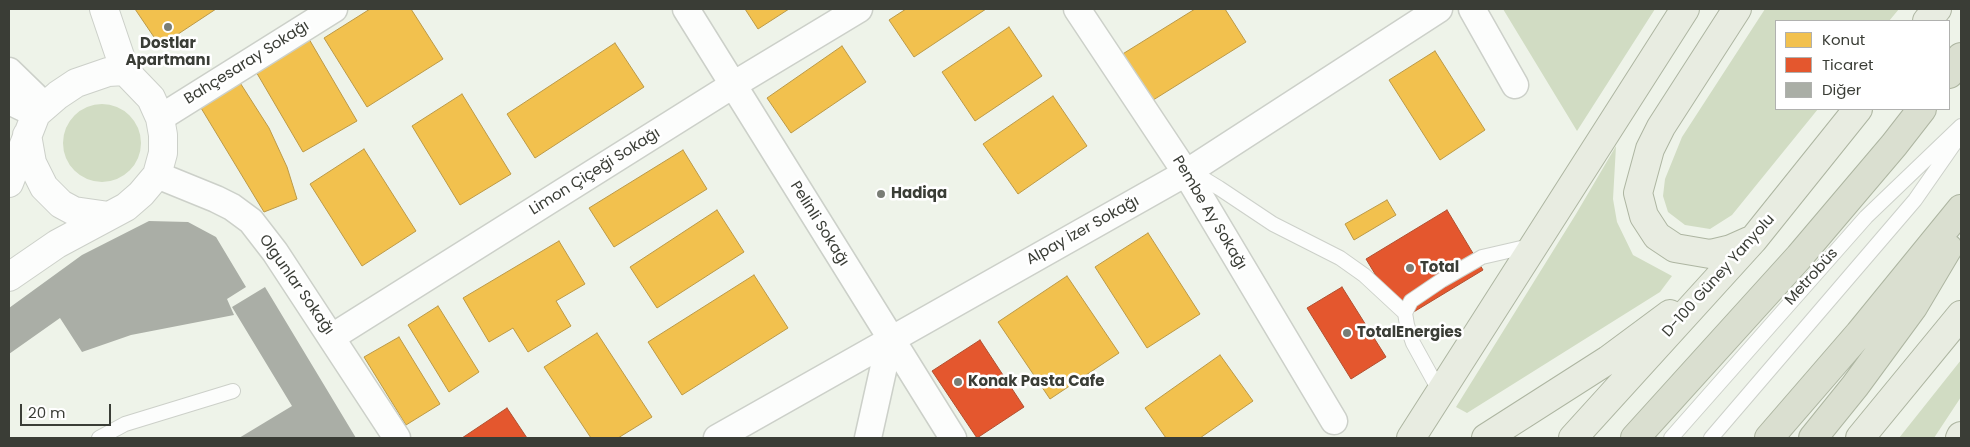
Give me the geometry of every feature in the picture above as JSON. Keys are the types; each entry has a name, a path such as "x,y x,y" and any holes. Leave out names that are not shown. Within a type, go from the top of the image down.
{"highway":[{"path":"1950,73 1961,57"},
{"path":"1635,438 1799,257 1921,110"},
{"path":"1769,438 1883,305 1961,209"},
{"path":"1813,438 1855,386 1913,307 1952,241 1961,217"}],"main road":[{"path":"1411,438 1685,9"},
{"path":"1737,9 1661,127 1650,149 1638,193 1644,216 1657,236 1675,248 1710,254 1753,240"},
{"path":"1928,20 1936,9"},
{"name":"D-100 Güney Yanyolu","path":"1573,438 1753,240 1857,110"},
{"path":"1486,438 1608,360 1668,316 1753,240"},
{"path":"1860,438 1961,315"}],"street":[{"path":"9,277 57,244 126,207 141,194 157,175 163,153 163,135 160,118 151,98 126,72 104,9"},
{"name":"Bahçesaray Sokağı","path":"160,118 334,9"},
{"name":"Pelinli Sokağı","path":"686,9 952,438"},
{"name":"Limon Çiçeği Sokağı","path":"332,337 733,85 859,9"},
{"name":"Pembe Ay Sokağı","path":"1077,9 1186,173 1334,421"},
{"name":"Alpay İzer Sokağı","path":"717,438 1186,173 1439,9"},
{"path":"1472,9 1515,85"},
{"path":"9,71 36,118 32,163 44,187 61,204 74,211 109,216"},
{"path":"9,183 36,118 58,94 76,83 108,72 126,72"},
{"path":"9,101 36,118"},
{"name":"Olgunlar Sokağı","path":"157,175 216,199 232,207 251,221 275,252 397,438"},
{"path":"868,438 890,339"}],"lane":[{"name":"Metrobüs","path":"1671,438 1866,217 1961,126"},
{"name":"Metrobüs","path":"1711,438 1915,200 1961,134"},
{"path":"1186,173 1207,181 1273,224 1340,258 1364,276 1405,313"},
{"path":"1440,392 1413,343 1406,325 1405,313 1411,301 1442,280 1482,257 1534,244"},
{"path":"99,438 125,424 233,391"}],"green space":[{"path":"1503,9 1655,9 1577,131"},
{"path":"1765,9 1899,9 1890,20 1775,20 1775,110 1817,110 1732,215 1710,229 1685,225 1668,212 1663,196 1665,179 1682,137"},
{"path":"94,104 110,104 124,110 135,121 141,135 141,151 135,165 124,176 110,182 94,182 80,176 69,165 63,151 63,135 69,121 80,110"},
{"path":"1616,146 1613,199 1617,222 1633,255 1672,276 1660,292 1467,413 1456,407 1576,214"},
{"path":"1961,360 1961,397 1934,438 1899,438"}],"building: Konut":[{"name":"Dostlar Apartmanı","path":"135,9 216,9 160,46"},
{"path":"370,9 411,9 443,59 367,107 324,38"},
{"path":"745,9 789,9 758,29"},
{"path":"906,9 986,9 914,57 889,20"},
{"path":"1195,9 1225,9 1246,42 1150,102 1121,55"},
{"path":"1009,27 1042,76 975,121 942,72"},
{"path":"309,39 357,121 303,152 255,70"},
{"path":"615,43 644,87 535,158 507,114"},
{"path":"842,46 866,82 791,133 767,98"},
{"path":"1435,51 1485,130 1440,160 1389,80"},
{"path":"237,78 269,128 287,167 297,199 264,212 198,103"},
{"path":"462,94 511,174 460,205 412,126"},
{"path":"1053,96 1087,146 1018,194 983,144"},
{"path":"364,149 416,231 362,266 310,184"},
{"path":"683,150 707,189 614,247 589,208"},
{"path":"1387,200 1396,215 1354,240 1345,224"},
{"path":"717,210 744,252 657,308 630,267"},
{"path":"1148,233 1200,314 1147,348 1095,267"},
{"path":"559,241 585,284 556,301 571,326 528,352 513,328 489,342 463,298"},
{"path":"754,275 788,328 682,395 648,342"},
{"path":"1067,276 1119,353 1050,399 998,322"},
{"path":"438,306 479,372 449,392 408,325"},
{"path":"597,333 652,417 618,438 591,438 544,367"},
{"path":"399,337 440,404 406,425 364,357"},
{"path":"1220,355 1253,401 1200,438 1166,438 1145,408"}],"building: Ticaret":[{"path":"1447,210 1483,270 1402,319 1366,259"},
{"name":"TotalEnergies","path":"1342,287 1386,357 1351,379 1307,308"},
{"path":"980,340 1024,407 977,438 932,371"},
{"path":"507,408 527,438 462,438"}],"building: Diğer":[{"path":"149,221 188,222 216,237 246,287 227,299 234,315 131,335 82,352 60,318 9,354 9,308 82,255"},
{"path":"265,287 356,438 239,438 292,406 232,307"}],"place":[{"name":"Dostlar Apartmanı","path":"168,27"},
{"name":"Hadiqa","path":"881,194"},
{"name":"Total","path":"1410,268"},
{"name":"TotalEnergies","path":"1347,333"},
{"name":"Konak Pasta Cafe","path":"958,382"}]}
